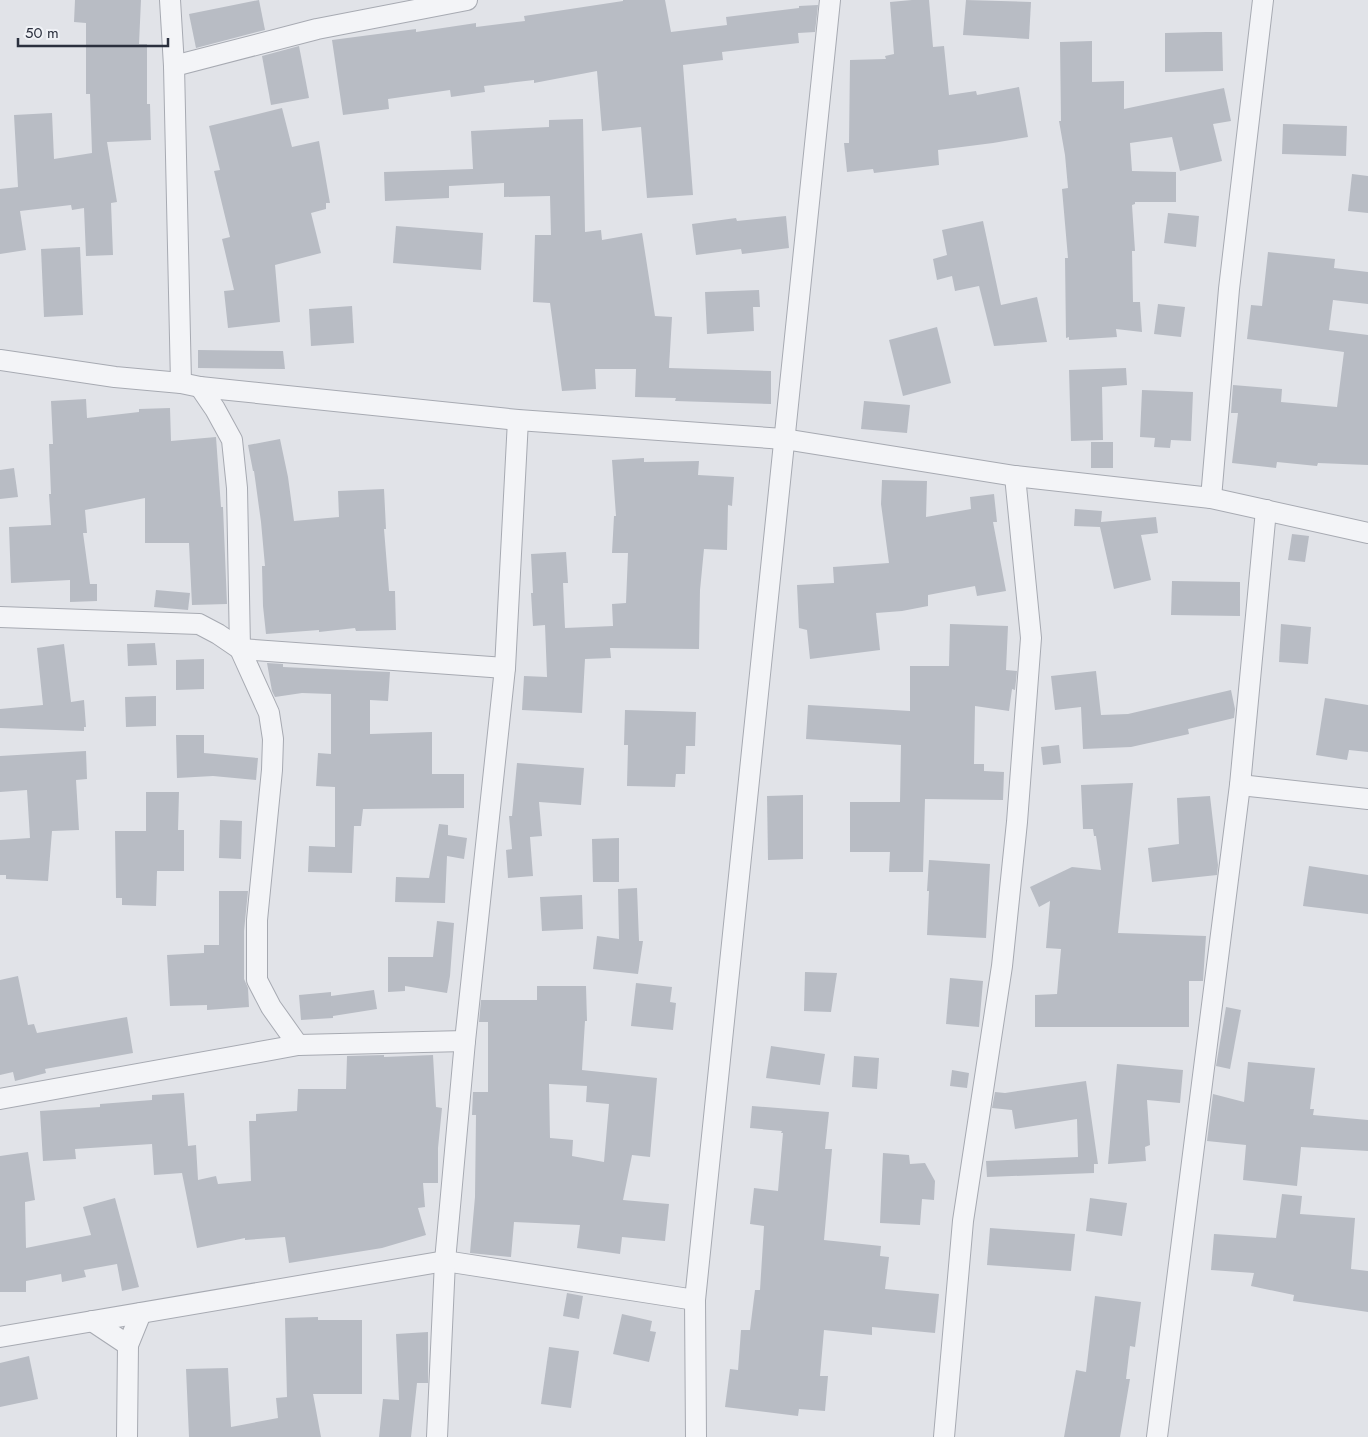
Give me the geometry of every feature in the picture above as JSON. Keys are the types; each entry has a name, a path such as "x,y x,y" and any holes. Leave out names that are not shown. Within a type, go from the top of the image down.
{"street":[{"path":"170,0 190,385 215,409 232,440 237,488 240,649 269,713 273,739 272,770 257,920 257,980 271,1007 298,1045"},
{"path":"174,66 318,29 467,0"},
{"path":"696,1437 695,1300 830,0"},
{"path":"1211,498 1229,289 1264,0"},
{"path":"0,360 115,378 518,420 784,439 1014,476 1211,498 1368,533"},
{"path":"437,1437 444,1261 505,668 518,420"},
{"path":"944,1437 964,1221 1002,966 1017,822 1031,638 1014,476"},
{"path":"1157,1437 1240,785 1266,510"},
{"path":"0,617 199,624 240,649 505,668"},
{"path":"1240,785 1368,799"},
{"path":"0,1099 298,1045 466,1041"},
{"path":"0,1337 444,1261 695,1300"},
{"path":"127,1437 128,1344 141,1313"},
{"path":"92,1321 128,1344"}],"building":[{"path":"75,0 141,0 139,44 147,44 147,104 150,104 151,140 107,142 117,202 111,203 113,255 86,256 84,208 72,210 71,205 20,211 26,250 0,254 0,189 18,187 14,115 52,113 54,159 92,153 90,94 86,94 86,23 74,22"},
{"path":"259,0 265,30 196,48 189,14"},
{"path":"623,0 665,0 671,32 727,25 726,17 818,5 815,32 798,33 799,43 722,52 723,60 683,65 693,195 647,198 641,127 602,131 597,71 534,83 534,80 484,86 485,92 451,97 450,90 388,99 389,109 343,115 332,40 416,29 416,32 476,23 476,27 525,21 524,16"},
{"path":"929,0 933,47 944,46 949,95 976,91 977,95 1019,87 1028,137 938,150 939,165 874,173 873,169 847,172 844,143 849,143 850,60 886,59 885,56 894,54 890,2"},
{"path":"966,0 1031,2 1029,39 963,35"},
{"path":"1222,32 1223,71 1165,72 1165,33"},
{"path":"1092,41 1092,82 1124,81 1124,109 1224,88 1231,121 1213,124 1222,161 1180,171 1172,137 1130,143 1132,171 1176,172 1176,202 1135,202 1132,205 1135,251 1132,251 1133,302 1140,302 1142,332 1116,329 1117,337 1069,340 1069,337 1066,338 1065,258 1068,258 1062,189 1068,188 1059,121 1061,121 1060,42"},
{"path":"299,46 309,98 271,105 262,56"},
{"path":"282,108 292,147 319,141 330,203 326,203 326,209 311,213 321,253 275,265 280,322 228,328 224,291 234,290 222,239 230,237 214,171 220,170 209,126"},
{"path":"583,119 585,232 601,230 602,240 642,233 655,316 672,317 669,368 771,371 771,404 675,401 676,398 635,397 636,369 595,369 596,389 562,391 550,303 533,302 535,235 551,235 550,196 504,197 504,183 449,186 449,198 385,201 384,172 473,169 471,131 549,127 549,120"},
{"path":"1283,124 1347,126 1346,156 1282,154"},
{"path":"1352,174 1368,176 1368,213 1348,211"},
{"path":"1168,213 1199,216 1196,247 1164,243"},
{"path":"786,216 789,248 742,254 741,249 696,255 692,224 736,218 737,221"},
{"path":"983,221 1001,305 1037,297 1047,342 994,346 979,286 955,291 952,276 937,280 933,259 947,255 942,230"},
{"path":"396,226 483,233 481,270 393,263"},
{"path":"80,247 83,315 44,317 41,249"},
{"path":"1268,252 1335,259 1334,268 1368,272 1368,304 1333,300 1329,330 1368,335 1368,465 1318,463 1317,466 1277,462 1276,468 1232,463 1238,413 1231,413 1233,385 1282,389 1281,402 1337,407 1344,352 1247,339 1251,305 1262,306"},
{"path":"759,290 760,307 753,307 754,331 707,334 705,292"},
{"path":"1158,304 1185,307 1181,337 1154,334"},
{"path":"352,306 354,343 311,346 309,309"},
{"path":"937,327 951,383 903,396 889,340"},
{"path":"198,350 283,351 285,369 198,368"},
{"path":"1126,368 1127,385 1102,387 1103,440 1071,441 1069,370"},
{"path":"1142,390 1193,392 1191,441 1171,440 1170,448 1154,447 1155,438 1140,437"},
{"path":"86,399 87,418 139,412 139,409 170,408 171,441 216,437 221,507 223,507 227,604 192,605 189,543 145,543 145,498 85,510 87,533 83,533 90,584 97,584 97,601 70,602 70,580 11,583 9,527 51,525 49,444 53,444 51,401"},
{"path":"864,401 910,405 907,433 861,429"},
{"path":"280,439 294,521 339,517 338,491 384,489 386,529 384,529 389,591 395,591 396,630 356,631 355,628 319,632 319,630 266,634 262,566 265,566 261,522 254,471 248,445"},
{"path":"1091,442 1113,442 1113,468 1091,468"},
{"path":"644,458 644,462 699,461 698,475 734,477 732,506 728,505 727,550 704,549 700,590 699,649 610,648 611,658 585,659 582,713 522,710 524,676 547,677 545,625 533,626 531,554 566,552 568,583 563,583 565,628 613,626 612,604 626,603 628,553 612,553 614,516 616,516 612,460"},
{"path":"14,468 18,497 0,499 0,470"},
{"path":"882,480 927,481 926,517 971,509 970,497 994,494 997,522 993,522 1006,591 977,596 975,586 928,595 928,606 876,613 880,650 810,659 807,630 799,628 797,585 834,583 833,567 889,563 881,504"},
{"path":"1075,509 1102,511 1101,522 1156,517 1158,533 1141,535 1151,580 1114,589 1100,527 1074,526"},
{"path":"1292,534 1309,536 1305,562 1288,560"},
{"path":"1172,581 1240,582 1240,616 1171,615"},
{"path":"156,590 190,593 188,610 154,607"},
{"path":"950,624 1008,626 1006,670 1017,671 1015,690 1012,689 1009,711 975,706 974,764 984,764 984,771 1004,772 1003,800 925,799 923,872 889,872 890,852 850,852 850,802 900,802 901,745 806,739 808,705 910,711 910,666 949,666"},
{"path":"1281,624 1311,627 1308,664 1279,662"},
{"path":"155,643 157,665 128,666 127,644"},
{"path":"64,644 71,702 84,700 86,727 84,727 84,731 0,728 0,709 43,705 37,648"},
{"path":"204,659 204,689 176,690 176,660"},
{"path":"267,663 283,664 283,667 390,672 388,701 370,700 370,734 432,732 432,774 464,774 464,808 363,809 361,826 354,826 352,873 308,872 309,846 335,847 335,787 316,786 318,753 331,754 331,694 302,693 275,697 272,691"},
{"path":"1096,671 1101,715 1128,714 1231,690 1235,709 1234,718 1188,729 1189,734 1131,747 1083,749 1081,707 1055,710 1051,676"},
{"path":"156,696 156,726 126,727 125,697"},
{"path":"1325,698 1368,705 1368,752 1349,750 1347,760 1316,755"},
{"path":"625,710 696,712 695,746 686,746 685,774 676,774 675,787 627,786 628,745 624,745"},
{"path":"176,735 204,735 204,753 258,758 256,780 213,776 177,778"},
{"path":"1059,745 1061,763 1043,765 1041,747"},
{"path":"86,751 87,779 76,780 79,830 52,831 48,881 6,879 6,875 0,875 0,840 30,838 27,790 0,792 0,756"},
{"path":"517,763 584,768 581,805 539,802 542,836 530,837 533,876 508,878 506,850 512,849 509,816 512,816"},
{"path":"1133,783 1118,933 1206,936 1203,981 1189,981 1189,1027 1035,1027 1035,995 1057,994 1061,949 1046,948 1050,901 1039,907 1030,887 1072,867 1101,870 1096,836 1094,836 1093,829 1083,829 1081,785"},
{"path":"146,792 179,792 178,830 184,830 184,871 157,871 156,906 122,905 122,898 116,898 115,831 146,831"},
{"path":"803,795 803,859 768,860 767,796"},
{"path":"1210,796 1218,865 1217,875 1152,882 1148,848 1179,844 1177,798"},
{"path":"220,820 242,821 241,859 219,858"},
{"path":"439,824 448,825 448,835 467,838 464,859 447,856 445,903 395,902 396,877 429,878"},
{"path":"619,838 619,882 593,882 592,839"},
{"path":"929,860 990,864 986,938 927,935"},
{"path":"1309,866 1368,875 1368,914 1303,906"},
{"path":"637,888 639,941 643,941 638,974 593,969 597,936 619,939 618,889"},
{"path":"219,891 248,891 244,931 244,979 248,988 249,1007 207,1010 207,1005 170,1006 167,955 204,953 204,945 219,945"},
{"path":"582,895 583,929 542,931 540,897"},
{"path":"437,921 454,923 447,993 405,986 405,991 388,992 388,957 433,957"},
{"path":"805,972 837,973 831,1012 804,1011"},
{"path":"18,976 28,1025 34,1024 37,1033 127,1017 133,1053 45,1069 46,1073 15,1081 13,1072 0,1075 0,980"},
{"path":"950,978 983,981 979,1027 946,1024"},
{"path":"636,983 672,987 670,1002 676,1003 673,1030 631,1026"},
{"path":"537,986 586,986 587,1021 585,1021 582,1070 657,1078 650,1157 632,1155 623,1200 669,1204 665,1241 622,1237 620,1254 577,1248 580,1225 514,1222 511,1257 470,1253 475,1197 476,1115 472,1115 473,1092 488,1092 488,1022 479,1022 481,1000 537,1000","holes":["549,1084 587,1086 586,1102 609,1104 604,1162 572,1156 573,1140 550,1138"]},
{"path":"374,990 377,1009 333,1016 333,1018 301,1020 299,995 331,992 331,996"},
{"path":"1226,1007 1241,1010 1230,1069 1216,1066"},
{"path":"771,1046 825,1054 820,1085 766,1078"},
{"path":"384,1055 384,1057 433,1055 436,1107 442,1108 438,1148 438,1183 423,1183 425,1207 418,1208 426,1235 382,1248 289,1263 285,1237 245,1240 245,1238 197,1248 182,1173 154,1175 152,1144 75,1149 76,1159 43,1161 40,1111 100,1107 100,1104 152,1100 152,1095 184,1093 188,1146 196,1145 198,1180 216,1176 218,1184 251,1181 249,1121 256,1121 256,1114 297,1111 298,1089 346,1089 347,1056"},
{"path":"854,1056 879,1058 877,1089 852,1087"},
{"path":"1248,1062 1315,1068 1310,1109 1314,1109 1313,1115 1368,1120 1368,1151 1301,1147 1297,1186 1243,1180 1246,1145 1207,1141 1213,1094 1244,1102"},
{"path":"1117,1064 1183,1070 1180,1103 1147,1100 1150,1145 1145,1147 1146,1161 1108,1164"},
{"path":"952,1070 969,1073 967,1088 950,1086"},
{"path":"1086,1081 1098,1164 1094,1164 1094,1173 987,1177 986,1161 1078,1157 1077,1119 1015,1129 1012,1110 992,1108 995,1092 1005,1093"},
{"path":"752,1106 829,1112 825,1149 832,1149 824,1240 881,1246 880,1256 889,1257 885,1289 939,1294 935,1333 872,1327 872,1335 824,1330 820,1376 828,1376 825,1411 799,1409 798,1416 725,1407 730,1369 738,1370 741,1330 750,1330 755,1290 760,1290 764,1226 750,1224 754,1188 778,1191 783,1133 781,1133 782,1131 750,1128"},
{"path":"28,1152 35,1200 25,1202 26,1248 91,1235 83,1207 115,1198 139,1287 122,1291 117,1264 84,1270 86,1277 62,1282 61,1274 26,1281 26,1292 0,1292 0,1156"},
{"path":"883,1153 909,1155 910,1164 925,1163 935,1181 934,1200 922,1199 920,1225 880,1223"},
{"path":"1282,1194 1302,1196 1300,1214 1355,1218 1351,1269 1368,1271 1368,1312 1293,1301 1294,1295 1251,1286 1254,1273 1211,1270 1214,1234 1276,1238"},
{"path":"1090,1198 1127,1203 1122,1236 1086,1231"},
{"path":"990,1228 1075,1234 1071,1271 987,1265"},
{"path":"567,1293 583,1296 579,1319 563,1316"},
{"path":"1095,1296 1141,1302 1135,1347 1130,1346 1126,1379 1130,1379 1120,1437 1064,1437 1076,1370 1086,1372"},
{"path":"622,1314 652,1321 650,1331 656,1332 649,1362 613,1354"},
{"path":"318,1317 318,1320 362,1320 362,1394 313,1394 321,1437 189,1437 186,1369 228,1368 231,1427 278,1418 276,1398 287,1397 285,1318"},
{"path":"428,1332 428,1383 417,1383 411,1437 379,1437 383,1399 399,1400 396,1334"},
{"path":"549,1347 579,1351 571,1408 541,1404"},
{"path":"29,1356 38,1399 0,1407 0,1363"}]}
